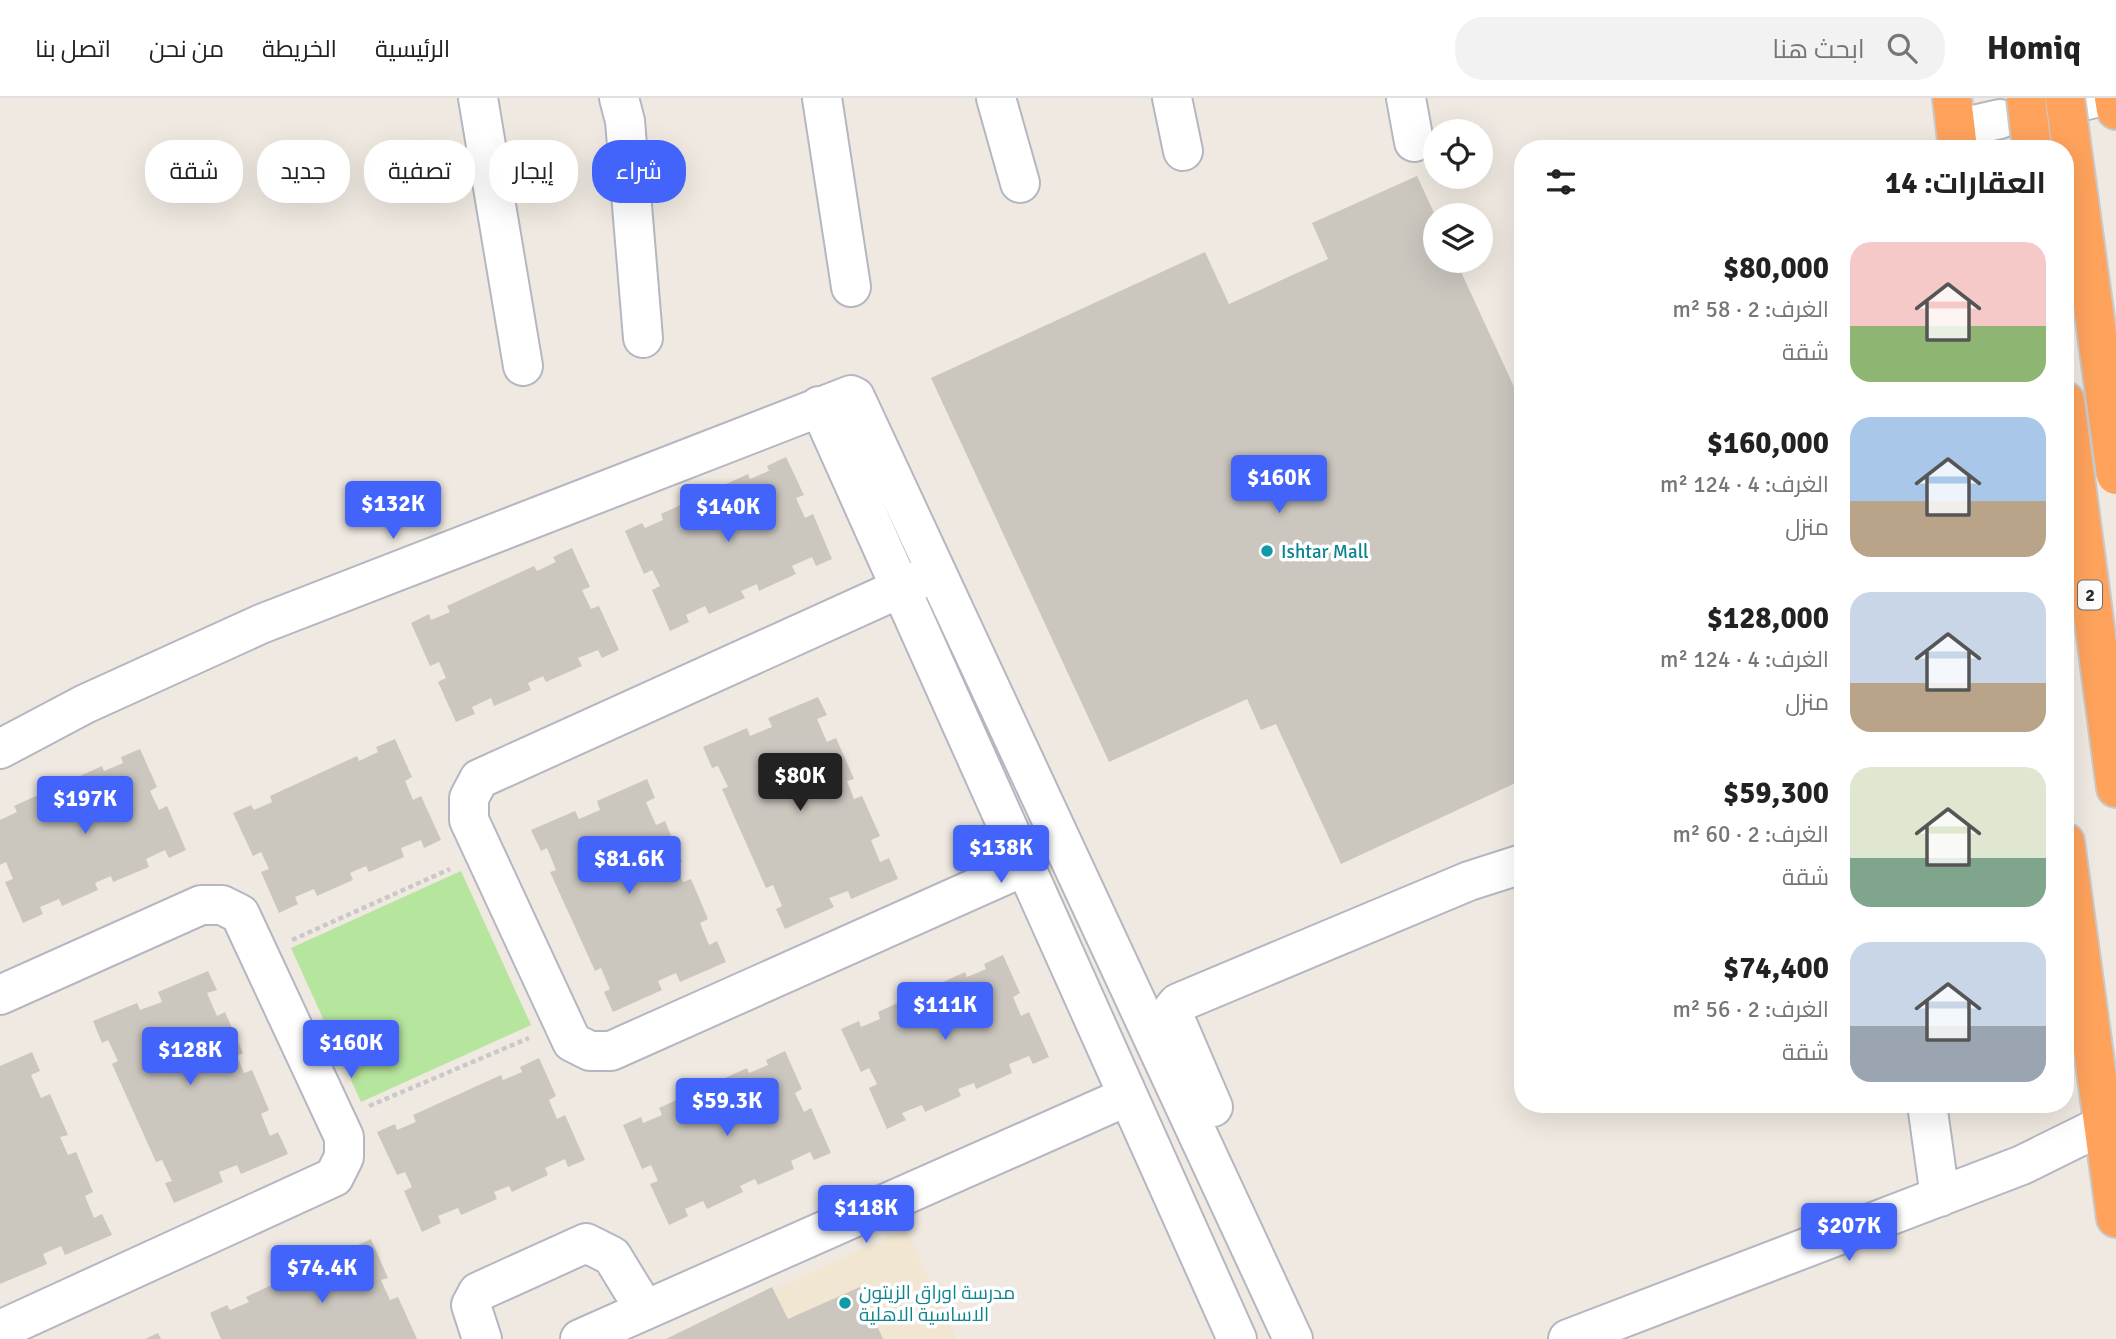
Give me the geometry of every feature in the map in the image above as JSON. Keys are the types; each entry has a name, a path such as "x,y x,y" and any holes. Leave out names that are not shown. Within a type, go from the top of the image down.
{"highway":[{"path":"2096,101 2116,475"},
{"path":"2013,109 2028,140"},
{"name":"2","path":"2074,469 2116,788"},
{"path":"2074,909 2116,1218"}],"street":[{"path":"478,98 523,366"},
{"path":"619,98 625,121 643,338"},
{"path":"822,98 851,287"},
{"path":"996,98 1020,183"},
{"path":"1172,98 1182,150"},
{"path":"1406,98 1414,142"},
{"path":"1955,125 2013,109"},
{"path":"0,749 122,686 261,624 846,395 855,397 1293,1339"},
{"path":"819,406 1237,1339"},
{"path":"936,572 479,779 469,798 469,820 572,1042 590,1051 611,1051 1025,866"},
{"path":"1244,1233 1238,1172 1172,1009 1178,1003 1457,886 1514,867"},
{"path":"0,995 201,905 222,905 240,914 344,1137 344,1157 334,1177 0,1330"},
{"path":"580,1339 1128,1096"},
{"path":"1928,1113 1940,1197"},
{"path":"1568,1339 2022,1166 2103,1125"},
{"path":"482,1339 471,1305 478,1292 586,1243 612,1256 645,1310"}],"path":[{"path":"259,955 485,853"},
{"path":"336,1120 563,1024"}],"shaded area":[{"path":"906,1229 957,1339 665,1339"}],"green space":[{"path":"461,871 531,1025 361,1102 291,948"}],"building":[{"name":"Ishtar Mall","path":"1417,176 1429,203 1423,203 1423,273 1462,273 1514,387 1514,784 1341,864 1276,724 1261,730 1247,699 1109,762 931,378 1205,252 1229,304 1328,259 1312,223"},
{"path":"786,457 804,495 796,498 805,518 813,514 832,559 816,566 812,557 792,566 796,574 759,591 757,584 741,591 745,598 709,614 705,606 686,615 689,622 670,631 652,590 660,586 652,570 644,574 625,531 642,523 645,528 663,520 661,514 748,474 750,479 769,471 767,466"},
{"path":"572,548 590,587 582,590 591,609 599,606 619,650 602,658 598,650 578,658 582,666 546,682 543,676 528,683 531,690 494,706 491,698 472,707 475,714 456,722 438,682 446,678 439,662 430,666 411,623 429,614 431,620 450,612 447,606 534,566 537,571 556,562 553,557"},
{"path":"818,697 827,715 817,719 827,742 836,738 854,779 847,781 854,799 862,796 880,836 871,840 880,862 889,858 898,879 851,899 848,891 829,898 834,907 785,929 776,909 782,906 773,885 766,888 722,789 728,787 718,766 712,768 703,747 747,728 750,736 772,727 768,718"},
{"path":"395,739 412,777 405,781 413,800 421,796 441,840 424,848 421,840 401,848 404,857 369,872 366,866 350,873 353,880 317,896 314,889 295,897 298,904 279,913 261,872 269,869 261,852 253,856 233,813 251,805 254,810 272,802 270,796 357,756 359,761 378,752 376,747"},
{"path":"140,749 157,787 150,791 159,810 167,806 186,850 169,858 165,850 146,859 149,867 113,882 111,876 95,883 98,890 62,906 59,899 40,907 43,914 23,923 5,882 13,879 6,862 0,865 0,820 17,812 14,806 102,766 104,771 123,763 121,757"},
{"path":"647,779 655,798 646,802 656,825 665,821 682,862 675,864 683,882 691,879 708,919 700,923 709,945 717,941 726,962 680,982 676,973 658,981 662,990 613,1012 604,992 610,989 601,968 595,971 550,872 556,870 547,848 541,851 531,830 575,811 579,819 600,810 597,801"},
{"path":"1003,955 1020,993 1013,997 1021,1016 1029,1012 1049,1057 1033,1064 1029,1056 1009,1064 1012,1073 976,1089 974,1083 958,1089 961,1096 925,1112 922,1105 902,1113 906,1120 887,1129 869,1088 877,1084 869,1068 861,1072 841,1029 859,1021 861,1027 880,1019 878,1012 965,972 967,977 986,969 984,964"},
{"path":"208,971 217,990 207,993 217,1016 225,1012 243,1053 237,1056 244,1073 252,1070 269,1110 261,1114 270,1136 278,1132 288,1154 241,1174 237,1165 219,1172 223,1182 174,1203 165,1183 172,1181 162,1160 156,1162 112,1064 118,1061 108,1040 102,1043 93,1021 137,1003 140,1010 162,1002 158,992"},
{"path":"785,1051 802,1089 795,1093 804,1112 811,1108 831,1153 814,1160 810,1152 791,1161 794,1169 758,1185 755,1179 740,1186 743,1192 707,1209 703,1201 685,1209 688,1216 669,1225 650,1184 658,1181 651,1165 642,1169 623,1125 641,1117 643,1123 662,1115 659,1108 747,1068 749,1073 768,1065 766,1060"},
{"path":"32,1052 40,1071 31,1075 41,1098 50,1094 68,1135 60,1137 68,1155 76,1152 93,1192 85,1196 94,1218 102,1214 112,1235 65,1255 61,1246 43,1254 47,1264 0,1284 0,1066"},
{"path":"539,1058 556,1096 549,1100 557,1119 565,1115 585,1160 568,1167 565,1159 545,1168 548,1175 512,1192 509,1186 494,1192 497,1199 461,1215 458,1208 438,1216 441,1223 422,1232 404,1191 412,1187 405,1172 397,1175 377,1132 395,1124 397,1130 416,1122 413,1115 501,1075 503,1080 522,1072 520,1067"},
{"path":"371,1239 388,1278 381,1280 390,1300 398,1297 417,1339 221,1339 210,1313 227,1305 230,1310 249,1302 246,1297 333,1256 336,1261 354,1253 352,1248"},
{"name":"مدرسة اوراق الزيتون الاساسية الاهلية","path":"772,1287 788,1319 860,1287 883,1339 666,1339"},
{"path":"158,1333 161,1339 145,1339"}],"place":[{"name":"Ishtar Mall","path":"1267,551"},
{"name":"مدرسة اوراق الزيتون الاساسية الاهلية","path":"845,1303"}]}
